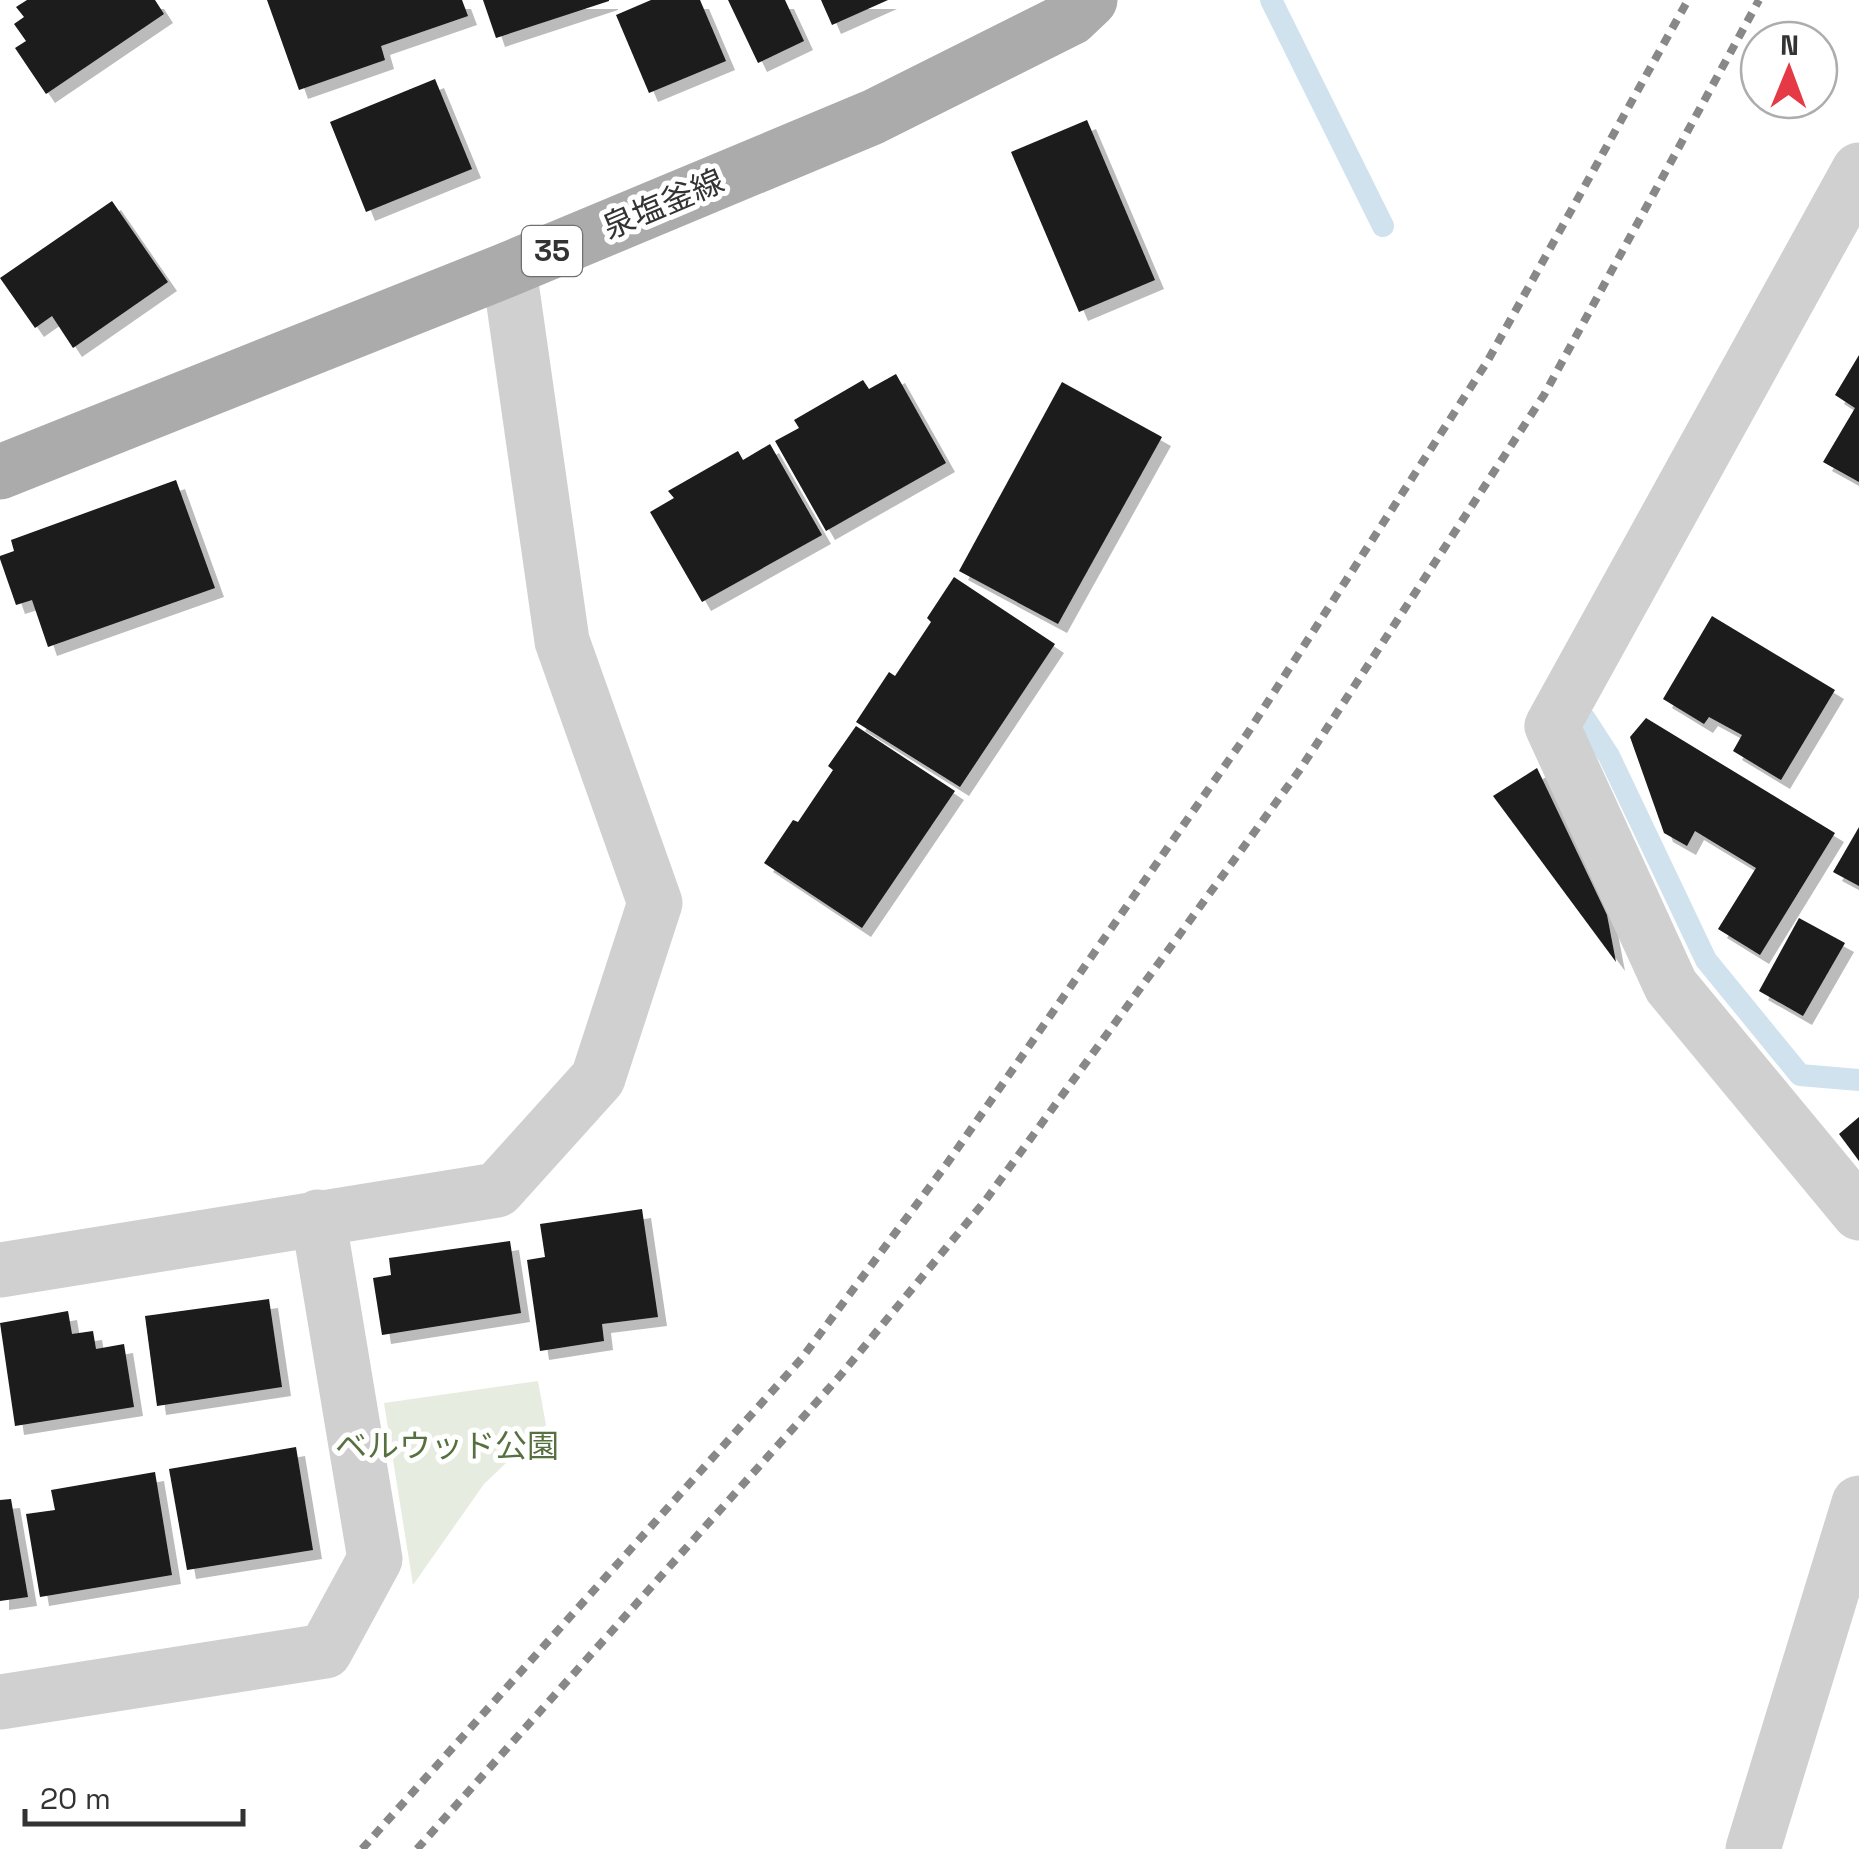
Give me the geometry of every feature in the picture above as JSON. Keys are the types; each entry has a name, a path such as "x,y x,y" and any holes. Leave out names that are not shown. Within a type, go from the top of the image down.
{"main road":[{"name":"泉塩釜線","path":"0,472 509,269 872,117 1073,6"}],"street":[{"path":"1859,170 1552,726 1671,986 1859,1212"},
{"path":"0,1270 496,1190 598,1078 654,903 562,641 509,269"},
{"path":"0,1702 325,1651 375,1559 318,1217"},
{"path":"1753,1849 1859,1502"}],"green space":[{"name":"ベルウッド公園","path":"538,1381 546,1425 484,1484 413,1585 384,1403"}],"building":[{"path":"27,0 155,0 164,14 46,94 15,48 26,41 14,24 24,17 16,7"},
{"path":"267,0 462,0 468,16 381,46 385,60 299,90"},
{"path":"483,0 609,0 609,1 496,38"},
{"path":"651,0 700,0 726,61 649,93 616,15"},
{"path":"728,0 785,0 804,41 758,63"},
{"path":"821,0 888,0 832,25"},
{"path":"435,79 472,169 366,212 330,122"},
{"path":"1087,120 1155,280 1079,312 1011,152"},
{"path":"112,201 168,282 73,348 52,316 35,328 0,278"},
{"path":"1859,355 1859,482 1823,462 1855,408 1835,395"},
{"path":"896,374 946,463 826,531 775,441 799,428 794,420 863,380 869,389"},
{"path":"1062,382 1162,437 1058,624 959,571"},
{"path":"770,444 822,535 702,602 650,512 674,498 668,491 738,451 743,460"},
{"path":"176,480 215,588 48,647 32,600 16,605 0,559 14,551 11,540"},
{"path":"954,577 1055,644 960,787 856,722 889,672 895,676 931,622 927,618"},
{"path":"1712,616 1835,690 1781,780 1733,751 1742,735 1709,717 1704,724 1663,699"},
{"path":"1646,718 1835,833 1760,955 1718,929 1756,868 1695,831 1687,846 1664,833 1630,737"},
{"path":"856,726 955,791 862,928 764,863 833,770 828,766"},
{"path":"1537,768 1607,915 1616,962 1493,796"},
{"path":"1859,827 1859,886 1833,872"},
{"path":"1799,918 1845,943 1803,1016 1759,991"},
{"path":"1859,1117 1859,1161 1839,1134"},
{"path":"642,1209 658,1317 602,1324 604,1341 540,1351 527,1260 545,1257 540,1224"},
{"path":"510,1241 521,1313 382,1335 373,1278 391,1275 389,1258"},
{"path":"269,1299 282,1387 157,1406 145,1316"},
{"path":"68,1311 72,1334 93,1331 96,1349 124,1344 134,1407 15,1426 0,1323"},
{"path":"296,1447 313,1550 187,1570 169,1469"},
{"path":"155,1472 172,1575 40,1597 26,1514 55,1510 51,1490"},
{"path":"11,1499 28,1597 0,1601 0,1500"}],"waterway":[{"path":"1271,0 1383,226"},
{"path":"1585,719 1609,756 1706,960 1800,1075 1859,1080"}],"railway":[{"path":"362,1849 802,1358 946,1165 1247,734 1487,362 1688,0"},
{"path":"417,1849 839,1377 985,1201 1299,771 1544,395 1759,0"}]}
